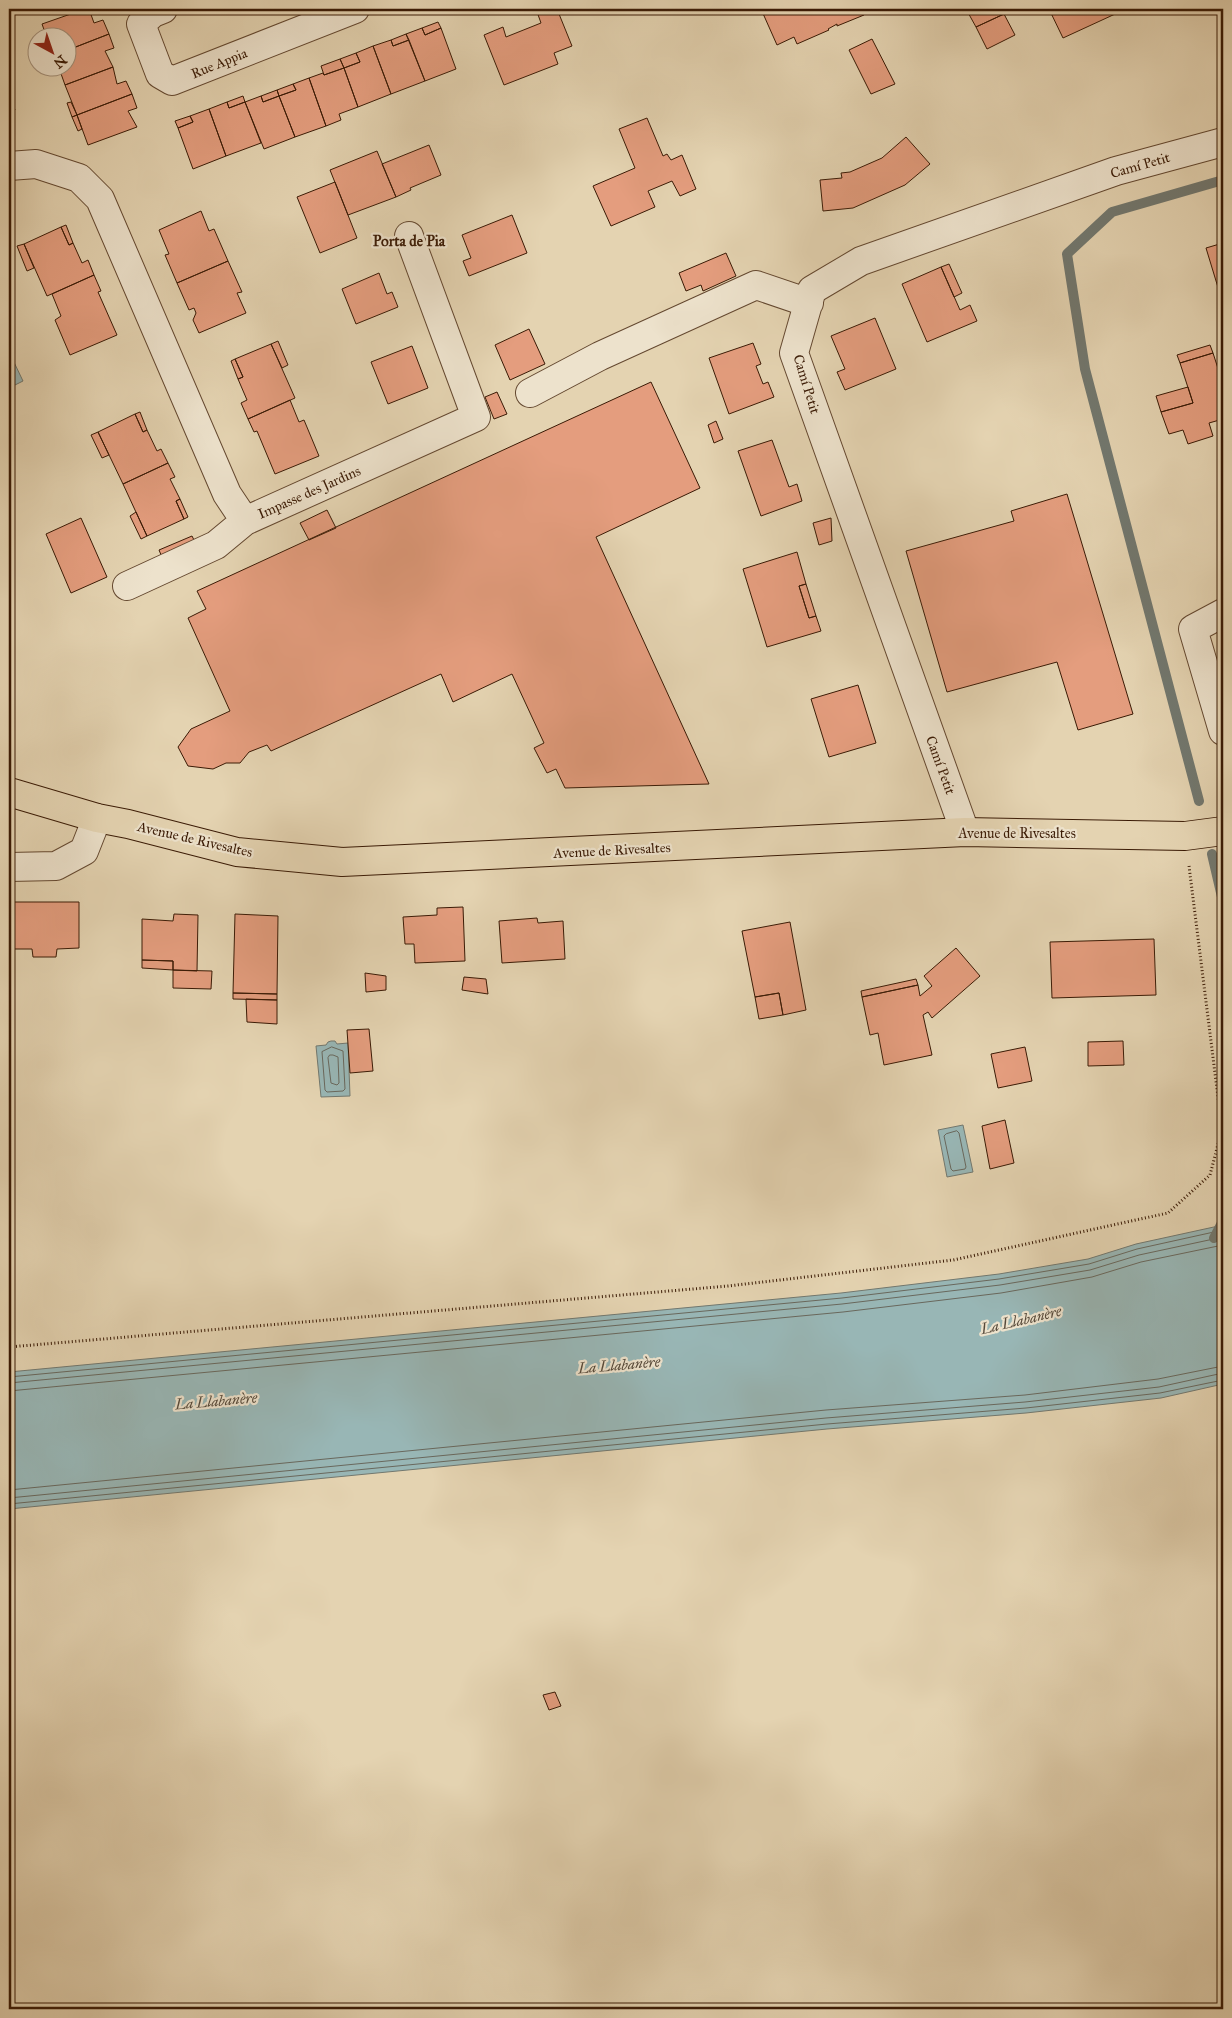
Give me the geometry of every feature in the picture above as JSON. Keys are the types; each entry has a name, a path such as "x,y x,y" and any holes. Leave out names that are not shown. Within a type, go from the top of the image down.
{"main road":[{"name":"Avenue de Rivesaltes","path":"9,792 97,818 237,852 342,862 965,832 1185,836 1223,831"}],"street":[{"name":"Rue Appia","path":"163,9 153,13 141,24 160,74 172,81 355,9"},
{"name":"Camí Petit","path":"965,832 794,353 812,290 861,261 1116,170 1223,142"},
{"name":"Impasse des Jardins","path":"9,166 36,164 79,178 100,199 227,494 245,521 476,417 409,236"},
{"path":"530,393 600,356 756,285 809,303"},
{"path":"127,586 216,545 245,521"},
{"path":"1223,613 1193,629 1223,731"},
{"path":"9,867 56,866 84,851 97,818"}],"path":[{"path":"9,1347 728,1286 933,1263 1168,1213 1210,1175 1222,1129 1185,836"}],"water":[{"path":"11,356 23,381 9,388 9,357"},
{"path":"331,1041 335,1041 337,1044 348,1043 350,1096 321,1097 316,1046 326,1045"},
{"path":"963,1125 973,1172 947,1177 938,1130"},
{"name":"La Llabanère","path":"1223,1225 1223,1384 1161,1398 1026,1413 827,1429 9,1509 9,1372 841,1293 999,1274 1088,1259 1136,1244"}],"building":[{"path":"89,9 94,23 103,20 109,34 78,46 78,28 43,28 42,24"},
{"path":"536,9 557,9 572,46 554,53 558,64 504,85 484,35 503,27 506,37 541,23"},
{"path":"761,9 861,9 864,15 837,26 837,24 829,30 797,44 794,37 777,45"},
{"path":"966,9 1001,9 1004,14 976,27"},
{"path":"1049,9 1126,9 1063,38"},
{"path":"1157,9 1169,9 1160,13"},
{"path":"1004,14 1015,35 987,49 976,27"},
{"path":"438,22 441,28 425,35 422,28"},
{"path":"422,28 425,35 441,28 456,69 425,81 406,34"},
{"path":"109,34 114,48 105,51 113,67 65,85 63,78 78,78 78,46"},
{"path":"406,34 409,40 393,46 391,40"},
{"path":"872,39 895,84 871,94 849,50"},
{"path":"391,40 393,46 409,40 425,81 391,94 373,46"},
{"path":"373,46 391,94 358,107 344,68 360,62 356,53"},
{"path":"356,53 360,62 344,68 340,59"},
{"path":"340,59 344,68 324,75 321,66"},
{"path":"113,67 117,84 126,81 132,94 77,115 65,85"},
{"path":"344,68 358,107 339,114 341,120 326,126 309,78"},
{"path":"9,78 14,94 10,96 15,110 9,112"},
{"path":"309,78 326,126 295,137 279,96 296,90 293,84"},
{"path":"293,84 296,90 279,96 277,90"},
{"path":"277,90 279,96 263,102 261,96"},
{"path":"132,94 137,108 128,111 137,127 88,145 77,115"},
{"path":"243,96 245,102 229,108 227,102"},
{"path":"261,96 263,102 279,96 295,137 264,149 245,102"},
{"path":"71,102 77,115 72,117 67,103"},
{"path":"227,102 229,108 245,102 261,143 226,156 209,109"},
{"path":"209,109 226,156 193,169 178,128 193,122 190,116"},
{"path":"77,115 82,129 78,131 72,117"},
{"path":"190,116 193,122 178,128 175,121"},
{"path":"647,118 663,156 667,154 671,160 682,155 696,189 680,196 672,181 648,191 655,207 611,226 593,186 635,168 619,129"},
{"path":"906,137 930,164 905,185 853,208 823,211 820,180 842,178 841,173 850,172 882,158"},
{"path":"429,145 441,175 410,188 411,190 396,197 382,164"},
{"path":"377,151 396,197 348,215 330,170"},
{"path":"335,182 357,238 320,253 297,197"},
{"path":"201,211 209,231 214,229 228,261 177,283 165,255 169,254 159,230"},
{"path":"512,215 527,253 469,276 463,261 471,258 462,235"},
{"path":"66,225 73,243 69,245 61,227"},
{"path":"61,227 69,245 73,243 82,263 88,260 94,275 47,296 24,244"},
{"path":"1223,243 1223,293 1220,294 1206,248"},
{"path":"24,244 34,268 27,271 17,246"},
{"path":"726,253 736,276 703,291 701,285 686,291 679,273"},
{"path":"228,261 242,292 237,293 246,313 199,333 193,320 196,313 194,308 189,310 177,283"},
{"path":"949,264 962,293 954,297 941,267"},
{"path":"941,267 960,310 970,305 977,321 927,342 902,284"},
{"path":"379,273 387,294 392,292 398,307 356,324 342,289"},
{"path":"94,275 101,291 98,292 117,335 70,355 55,320 61,316 52,294"},
{"path":"875,318 896,369 845,390 837,372 845,369 831,336"},
{"path":"529,329 545,364 510,380 495,345"},
{"path":"278,341 288,365 282,368 271,344"},
{"path":"753,343 761,364 756,366 763,384 768,382 774,397 729,414 709,358"},
{"path":"271,344 295,398 248,419 241,403 247,400 238,379 243,377 235,359"},
{"path":"1210,345 1213,353 1180,363 1177,355"},
{"path":"412,346 428,388 388,404 371,362"},
{"path":"1213,353 1223,384 1223,419 1209,423 1213,436 1188,444 1183,430 1169,434 1161,412 1193,403 1180,363"},
{"path":"235,359 243,377 238,379 231,361"},
{"path":"651,382 700,488 596,537 709,784 565,788 556,769 547,773 534,748 544,743 512,674 453,702 441,674 271,751 267,745 249,752 240,763 226,763 213,769 188,766 178,747 191,729 230,711 188,618 206,609 197,591"},
{"path":"1188,387 1193,403 1161,412 1156,396"},
{"path":"497,392 507,414 494,419 485,397"},
{"path":"290,400 299,422 304,420 319,456 275,474 257,431 254,432 248,419"},
{"path":"140,412 147,430 143,432 135,414"},
{"path":"135,414 143,432 147,430 157,451 161,449 168,463 123,484 98,432"},
{"path":"716,421 723,439 714,443 708,425"},
{"path":"98,432 109,455 102,458 91,435"},
{"path":"772,440 789,487 797,484 802,501 761,516 738,451"},
{"path":"168,463 175,477 170,479 180,499 176,501 184,519 147,536 123,484"},
{"path":"1067,494 1133,714 1078,730 1057,662 947,692 906,551 1014,521 1011,511"},
{"path":"180,499 188,517 184,519 176,501"},
{"path":"327,510 336,528 309,540 300,523"},
{"path":"136,512 147,536 141,539 130,516"},
{"path":"81,518 107,577 71,593 46,534"},
{"path":"831,518 832,541 819,545 813,523"},
{"path":"192,536 197,546 164,562 159,550"},
{"path":"797,552 806,584 799,586 809,618 816,616 821,631 767,647 743,569"},
{"path":"806,584 816,616 809,618 799,586"},
{"path":"858,685 876,743 829,757 811,699"},
{"path":"9,902 79,902 79,948 57,949 56,957 33,957 32,949 9,949"},
{"path":"463,907 465,961 415,963 414,944 405,944 403,917 437,915 437,908"},
{"path":"174,914 198,915 197,971 173,970 173,961 142,960 142,919 173,921"},
{"path":"235,914 278,916 277,994 233,993"},
{"path":"537,918 538,923 563,921 565,959 502,963 499,921"},
{"path":"790,922 806,1010 783,1015 779,993 755,997 742,931"},
{"path":"1154,939 1156,995 1052,998 1050,942"},
{"path":"956,948 980,976 932,1018 928,1012 923,1015 932,1055 884,1065 878,1033 870,1035 862,997 918,985 920,996 932,986 924,976"},
{"path":"142,960 173,961 173,970 142,968"},
{"path":"173,970 212,971 211,989 173,988"},
{"path":"365,973 386,976 386,990 366,992"},
{"path":"464,977 486,979 488,994 462,990"},
{"path":"916,979 918,985 862,997 861,991"},
{"path":"233,993 277,994 277,1000 233,999"},
{"path":"779,993 783,1015 759,1019 755,997"},
{"path":"246,999 277,1000 277,1024 247,1022"},
{"path":"369,1029 373,1071 350,1073 347,1030"},
{"path":"1123,1041 1124,1065 1088,1066 1088,1042"},
{"path":"1025,1047 1032,1081 998,1088 991,1054"},
{"path":"1005,1120 1014,1163 990,1169 982,1126"},
{"path":"555,1692 561,1706 549,1710 543,1695"}],"waterway":[{"path":"1199,801 1085,369 1067,254 1112,212 1223,180"},
{"path":"1212,854 1223,901"},
{"path":"1214,1238 1223,1221"}],"district":[{"name":"Porta de Pia","path":"409,241"}]}
